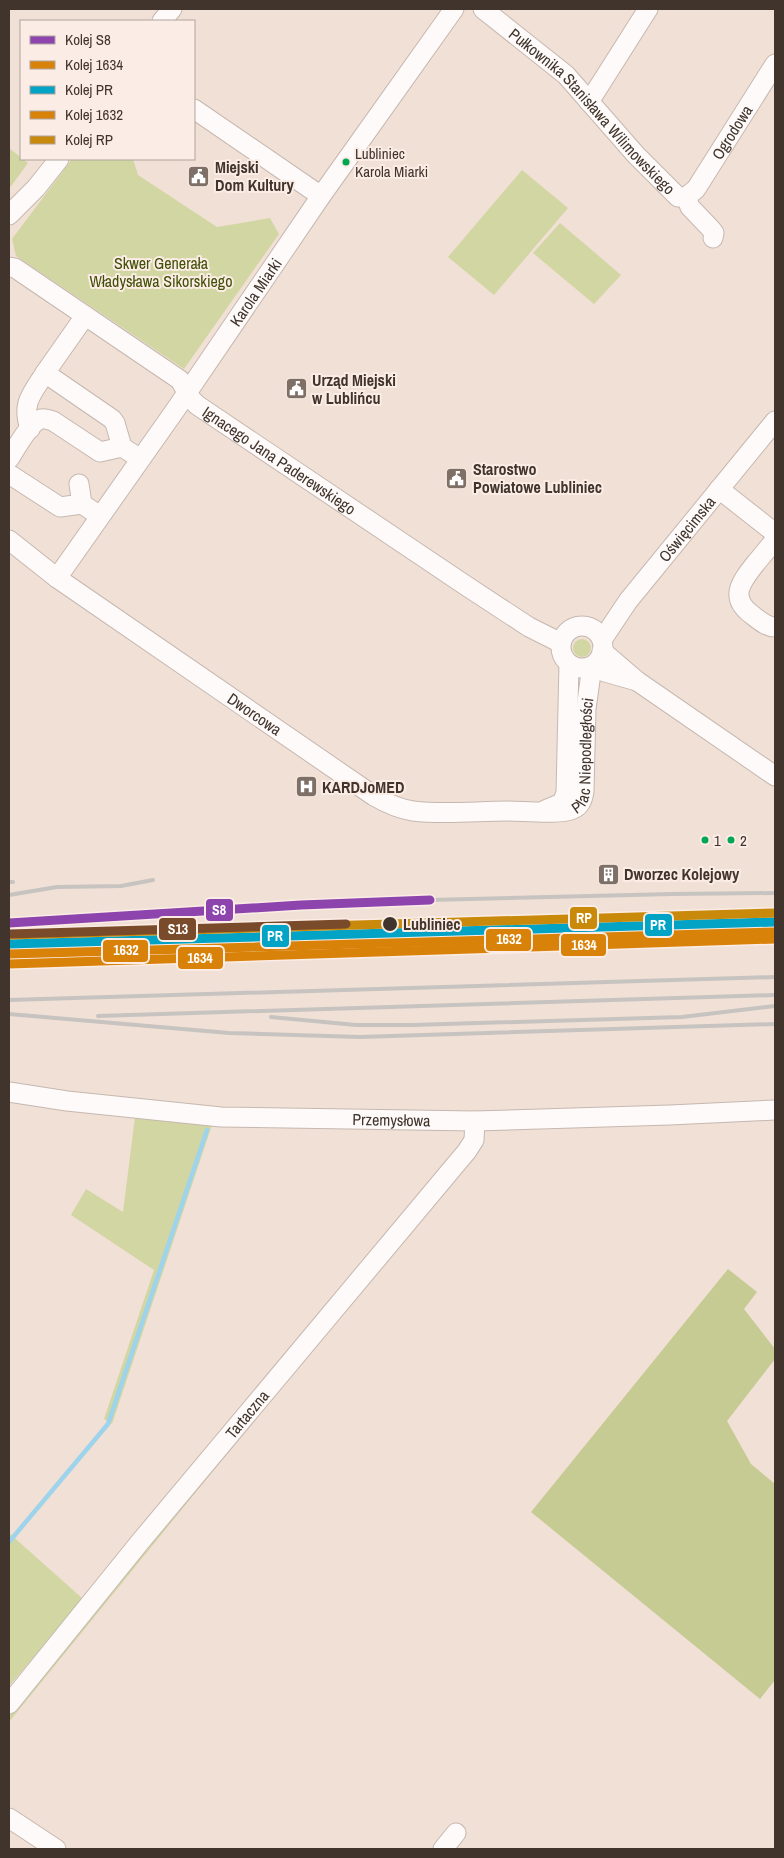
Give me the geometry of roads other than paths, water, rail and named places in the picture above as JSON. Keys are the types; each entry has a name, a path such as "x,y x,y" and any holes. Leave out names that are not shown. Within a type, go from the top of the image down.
{"street":[{"path":"163,20 172,9"},
{"name":"Karola Miarki","path":"56,578 454,9"},
{"name":"Pułkownika Stanisława Wilimowskiego","path":"483,9 556,65 636,155 678,196 686,197 690,208 712,229 714,233 713,238"},
{"path":"589,102 648,9"},
{"name":"Ogrodowa","path":"686,197 696,188 775,64"},
{"path":"195,110 322,196"},
{"path":"9,224 58,160"},
{"path":"9,215 36,188"},
{"name":"Ignacego Jana Paderewskiego","path":"11,265 180,380 197,406 534,630 561,643"},
{"path":"30,429 26,407 30,396 84,316"},
{"path":"45,373 109,415 115,423 122,447 140,460"},
{"path":"9,459 30,429 39,420 44,419 53,421 100,452 122,447"},
{"name":"Oświęcimska","path":"599,652 628,601 775,421"},
{"path":"9,474 60,507 82,504 100,516"},
{"path":"79,484 82,504"},
{"path":"719,489 775,533"},
{"name":"Dworcowa","path":"9,540 56,578 382,801 404,809 426,812 535,812"},
{"path":"775,540 743,580 739,591 740,604 767,626 775,627"},
{"path":"599,652 580,668 569,664 562,654 561,643 570,630 575,627 586,626 628,601"},
{"path":"586,626 595,631 599,652 637,681 775,776"},
{"name":"Plac Niepodległości","path":"535,812 572,810 582,802 584,797 586,709 599,652"},
{"name":"Plac Niepodległości","path":"535,812 562,803 566,793 569,664"},
{"name":"Przemysłowa","path":"9,1092 67,1101 221,1118 475,1121 775,1110"},
{"name":"Tartaczna","path":"9,1704 140,1542 467,1151 474,1140 475,1121"},
{"path":"9,1818 56,1849"},
{"path":"443,1849 456,1833"}],"waterway":[{"path":"9,1542 108,1424 207,1130"}],"railway":[{"path":"9,895 57,887 121,886 153,880"},
{"path":"430,900 775,893"},
{"path":"9,1000 775,977"},
{"path":"98,1016 775,995"},
{"path":"271,1017 356,1025 413,1025 682,1017 775,1006"},
{"path":"9,1014 229,1033 360,1037 775,1024"}],"rail line":[{"name":"S8","path":"9,923 301,905 430,900"},
{"name":"RP","path":"9,935 775,913"},
{"name":"PR","path":"9,944 775,922"},
{"name":"1632","path":"9,954 775,932"},
{"name":"1634","path":"9,964 775,939"}],"place":[{"name":"Lubliniec Karola Miarki","path":"346,162"},
{"name":"Miejski Dom Kultury","path":"199,176"},
{"name":"Urząd Miejski w Lublińcu","path":"296,389"},
{"name":"Starostwo Powiatowe Lubliniec","path":"457,478"},
{"name":"KARDJoMED","path":"306,787"},
{"name":"1","path":"705,840"},
{"name":"2","path":"731,840"},
{"name":"Dworzec Kolejowy","path":"608,874"},
{"name":"Lubliniec","path":"390,924"}],"park label":[{"name":"Skwer Generała Władysława Sikorskiego","path":"161,272"}]}
